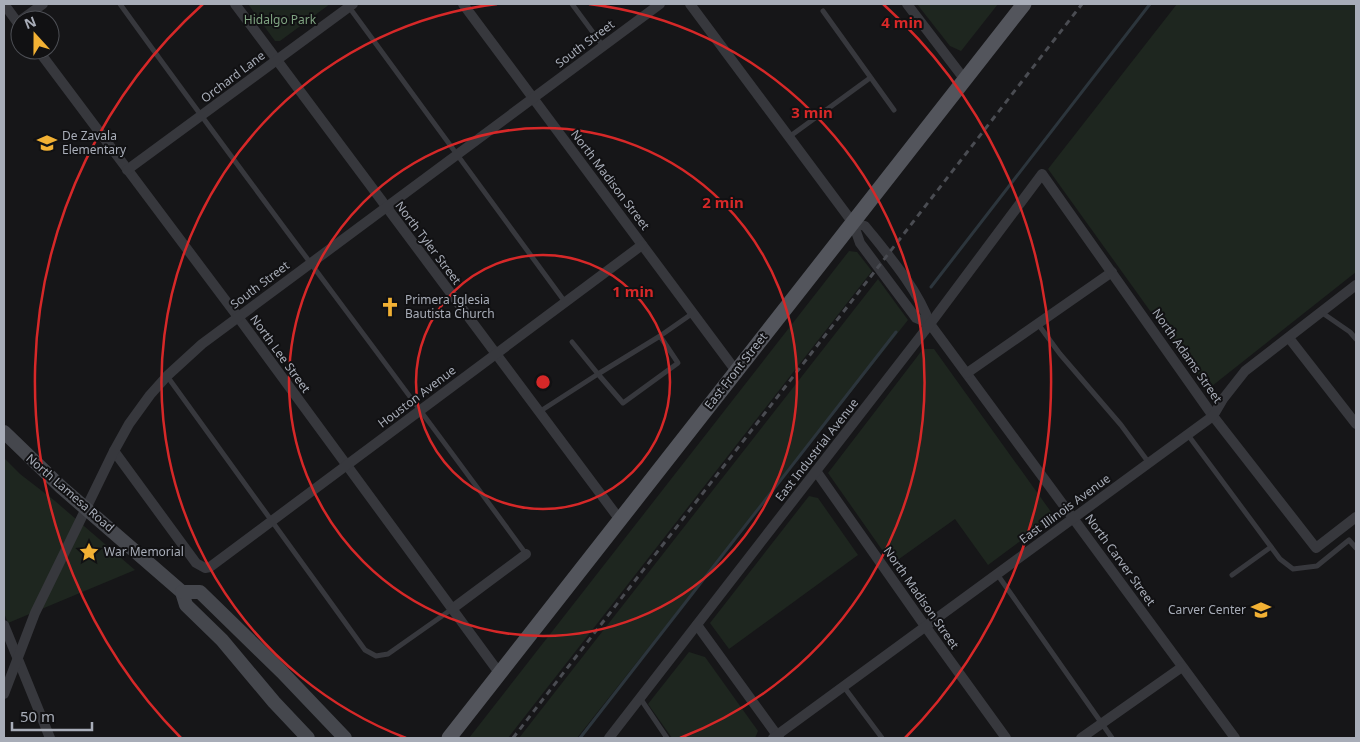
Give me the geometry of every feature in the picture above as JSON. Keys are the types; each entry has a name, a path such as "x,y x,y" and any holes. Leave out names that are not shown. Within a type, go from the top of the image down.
{"main road":[{"name":"East Front Street","path":"449,738 1024,4"},
{"name":"North Lamesa Road","path":"4,432 31,460 182,592 186,605 222,640 274,702 308,738"},
{"name":"North Lamesa Road","path":"182,592 200,592 282,672 345,738"}],"street":[{"name":"North Tyler Street","path":"235,4 620,520"},
{"name":"North Madison Street","path":"463,4 736,371"},
{"name":"South Street","path":"4,694 35,613 114,451 129,424 167,376 202,344 660,4"},
{"name":"North Carver Street","path":"690,4 852,223 860,243 916,318 930,324 1235,738"},
{"path":"907,4 964,80"},
{"name":"Orchard Lane","path":"127,170 351,5"},
{"name":"North Lee Street","path":"45,60 238,317 500,674"},
{"name":"North Adams Street","path":"1042,174 1213,416 1316,548 1340,530"},
{"name":"East Industrial Avenue","path":"609,738 930,324 1042,174"},
{"name":"Houston Avenue","path":"114,451 196,563 205,568 210,567 642,244"},
{"path":"966,373 1112,272"},
{"name":"East Illinois Avenue","path":"776,737 1213,416 1223,399 1245,371 1356,285"},
{"path":"1289,338 1356,424"},
{"name":"North Madison Street","path":"816,470 1006,738"},
{"path":"1340,530 1356,517"},
{"path":"452,609 526,554"},
{"path":"4,625 50,738"},
{"path":"697,625 776,737"},
{"path":"1081,738 1182,667"}],"lane":[{"path":"120,4 200,116 421,410 526,554"},
{"path":"572,4 603,46"},
{"path":"351,5 565,302"},
{"path":"823,12 894,110"},
{"path":"789,137 870,78"},
{"path":"1321,312 1350,332 1356,339"},
{"path":"539,412 660,336 693,313"},
{"path":"1038,324 1060,354 1121,425 1149,463"},
{"path":"572,342 623,403 678,363 660,336"},
{"path":"167,376 365,650 376,656 388,654 452,609"},
{"path":"1187,435 1270,547 1280,559 1293,569 1317,566 1350,540"},
{"path":"1340,530 1356,548"},
{"path":"1232,576 1270,547"},
{"path":"996,574 1112,738"},
{"path":"844,686 882,738"},
{"path":"640,698 667,738"}],"green space":[{"name":"Hidalgo Park","path":"248,4 330,4 280,41 275,41"},
{"path":"917,4 998,4 961,51 950,46"},
{"path":"1177,4 1356,4 1356,272 1207,390 1048,169"},
{"path":"849,251 857,252 872,271 508,738 469,738"},
{"path":"878,279 908,320 577,738 519,738"},
{"path":"923,349 934,349 1054,516 988,565 955,519 892,564 828,473"},
{"path":"4,458 20,474 55,501 135,570 8,623 4,613"},
{"path":"809,496 818,498 858,555 729,649 710,623"},
{"path":"689,652 705,657 758,731 755,738 672,738 648,704"}],"waterway":[{"path":"931,287 1150,4"},
{"path":"580,738 896,332"}],"railway":[{"path":"513,738 1082,4"}],"place":[{"name":"De Zavala Elementary","path":"47,143"},
{"name":"Primera Iglesia Bautista Church","path":"390,307"},
{"name":"War Memorial","path":"89,552"},
{"name":"Carver Center","path":"1261,610"}]}
